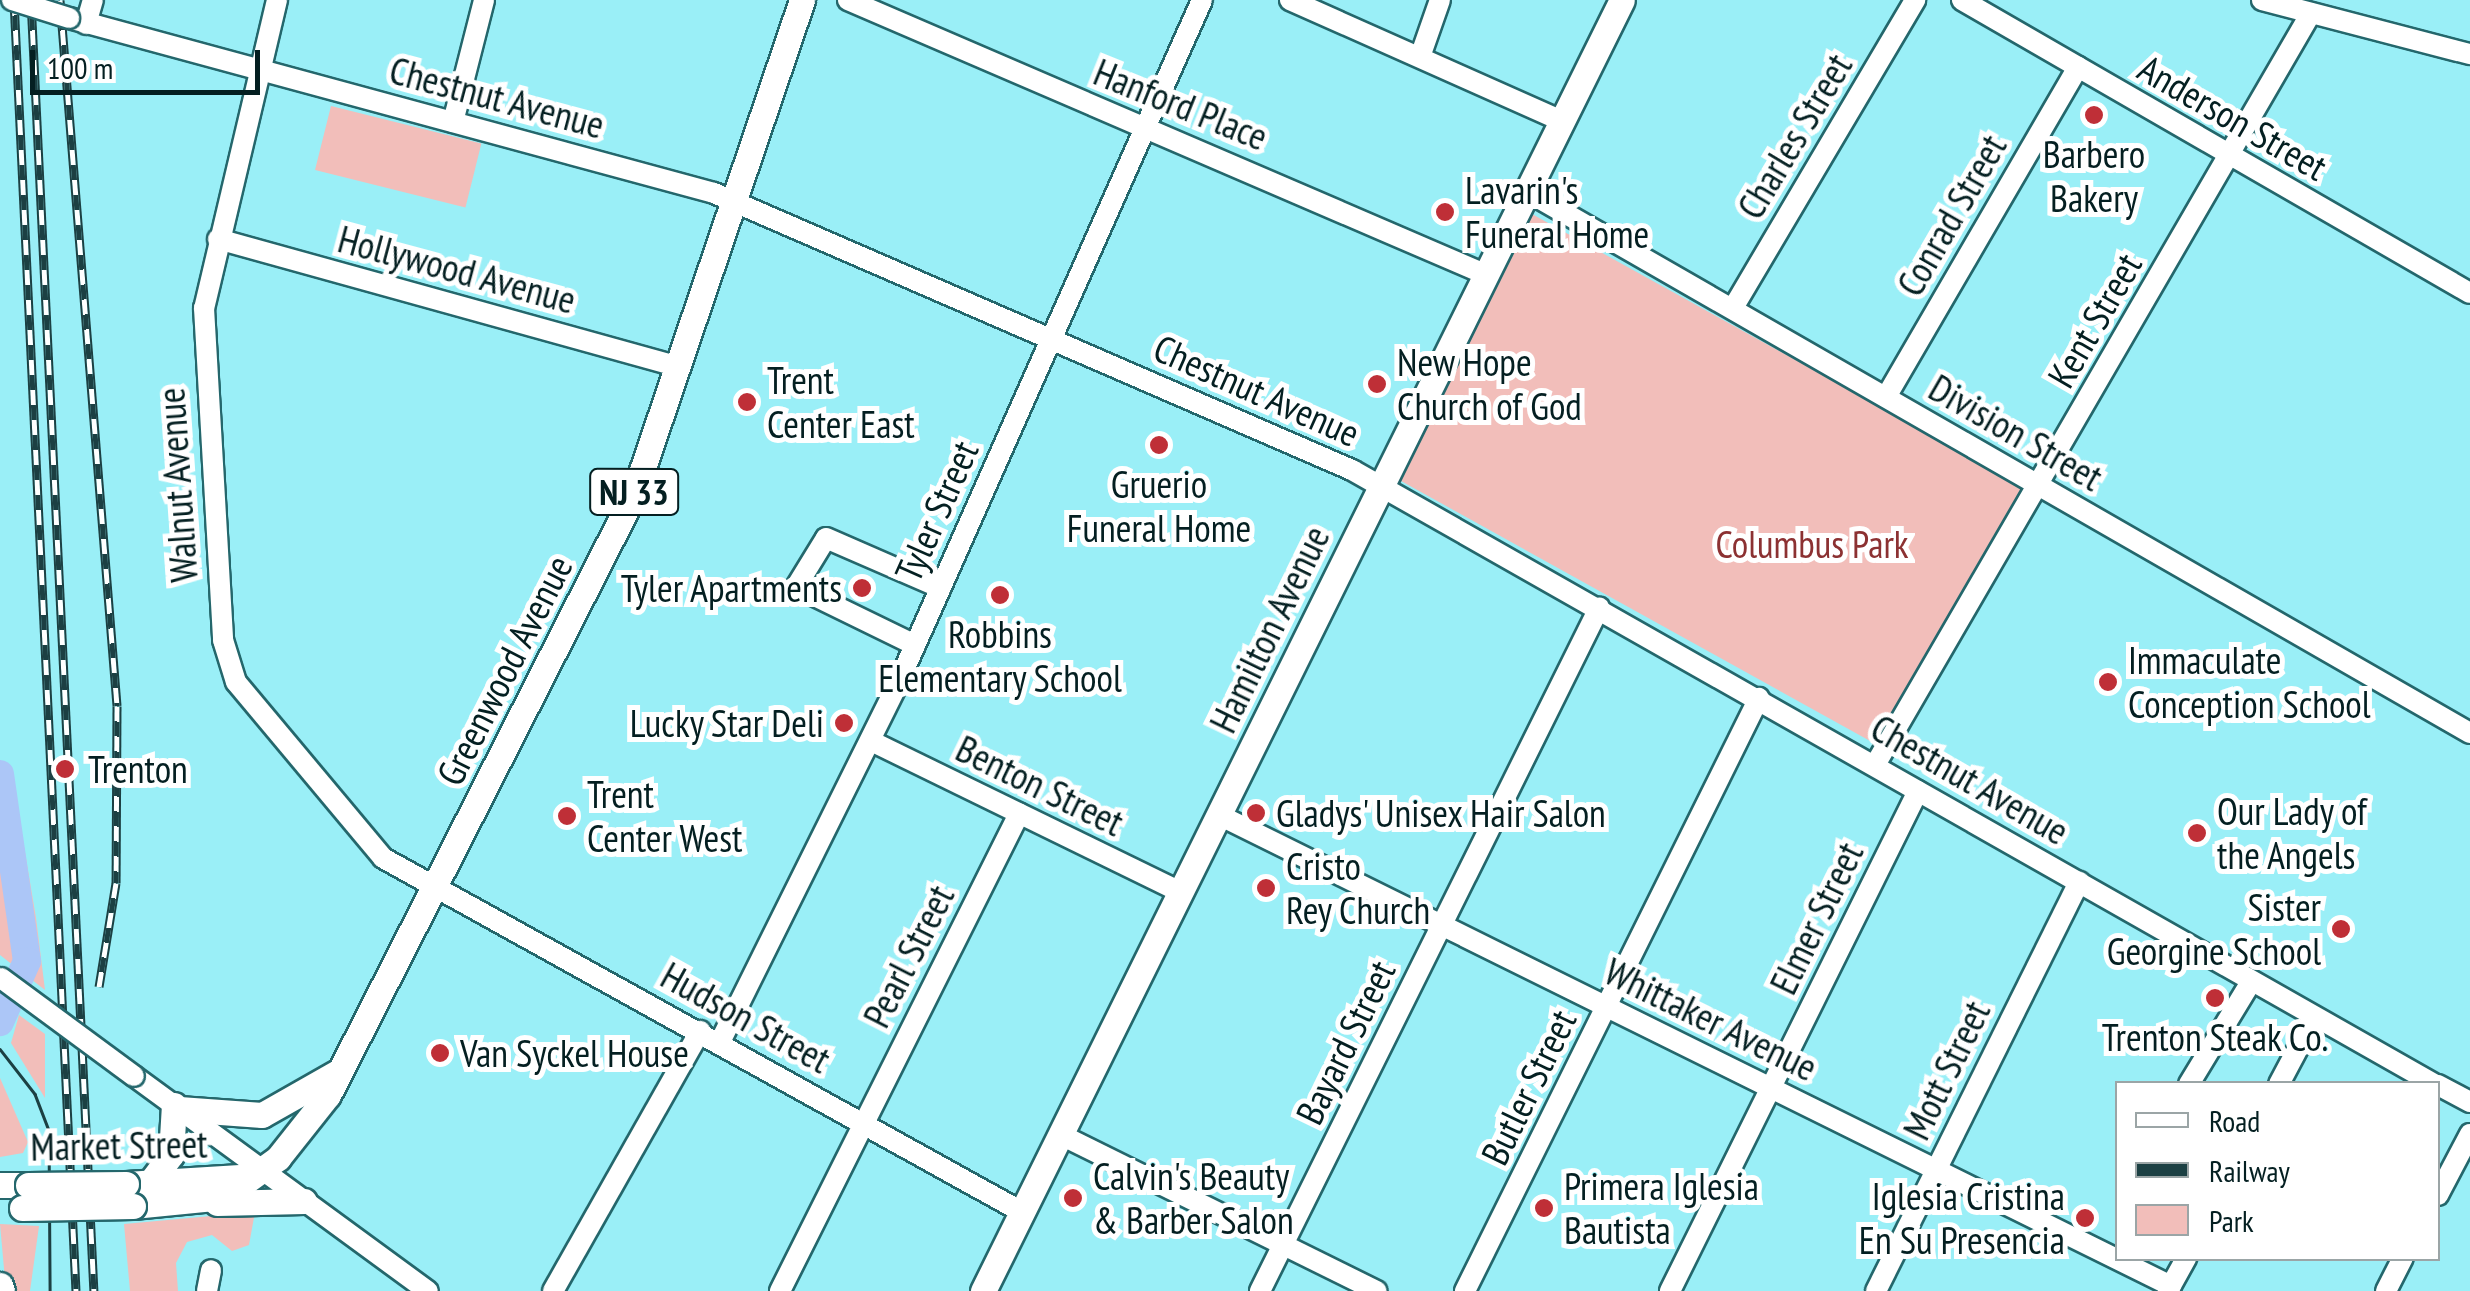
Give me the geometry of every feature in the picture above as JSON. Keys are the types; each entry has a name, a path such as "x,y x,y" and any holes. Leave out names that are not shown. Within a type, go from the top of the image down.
{"main road":[{"name":"Greenwood Avenue","path":"264,1170 308,1125 340,1070 627,508 802,0"},
{"name":"Hamilton Avenue","path":"983,1291 1622,0"},
{"path":"136,1192 171,1155 177,1107 262,1115 340,1070"},
{"name":"Market Street","path":"0,1185 17,1200 201,1186 264,1170"},
{"name":"Market Street","path":"136,1192 207,1203 264,1170"},
{"path":"207,1203 304,1201"}],"street":[{"name":"Chestnut Avenue","path":"12,0 732,200 1383,485 2430,1081"},
{"path":"78,20 93,0"},
{"name":"Walnut Avenue","path":"277,0 218,239 203,330 225,659 353,833 435,885"},
{"path":"453,122 484,0"},
{"name":"Hanford Place","path":"848,0 1487,274"},
{"name":"Tyler Street","path":"720,1042 915,645 1202,0"},
{"path":"1290,0 1562,121"},
{"path":"1420,57 1440,0"},
{"name":"Charles Street","path":"1733,308 1915,0"},
{"name":"Anderson Street","path":"1962,0 2470,293"},
{"path":"2262,0 2470,54"},
{"name":"Kent Street","path":"1875,765 2312,13"},
{"name":"Conrad Street","path":"1886,397 2078,67"},
{"name":"Division Street","path":"1528,192 2470,731"},
{"name":"Hollywood Avenue","path":"218,239 678,366"},
{"path":"915,645 796,587 826,538 940,588"},
{"name":"Bayard Street","path":"1260,1291 1600,608"},
{"name":"Butler Street","path":"1466,1291 1760,698"},
{"name":"Benton Street","path":"870,741 1180,892"},
{"name":"Elmer Street","path":"1670,1291 1918,791"},
{"name":"Pearl Street","path":"780,1291 1020,814"},
{"name":"Whittaker Avenue","path":"1219,815 2170,1289"},
{"name":"Mott Street","path":"1876,1291 2079,882"},
{"name":"Hudson Street","path":"435,885 1022,1212"},
{"path":"0,978 420,1288"},
{"path":"2191,1081 2251,982"},
{"path":"2281,1081 2314,1018"},
{"path":"553,1291 700,1031"},
{"name":"Chestnut Avenue","path":"2440,1086 2470,1102"},
{"path":"2440,1190 2470,1134"},
{"path":"1060,1135 1376,1291"},
{"path":"2170,1289 2184,1261"},
{"path":"2386,1291 2402,1261"}],"green space":[{"path":"331,106 481,143 465,208 315,170"},
{"name":"Columbus Park","path":"1532,214 2023,486 1879,746 1388,474"},
{"path":"0,781 13,781 45,990 0,955"},
{"path":"19,1015 45,1034 45,1098 11,1043"},
{"path":"0,1078 28,1142 23,1153 0,1157"},
{"path":"255,1212 249,1245 232,1251 212,1235 187,1242 176,1263 178,1291 130,1291 124,1224"},
{"path":"0,1224 39,1226 30,1291 6,1291"}],"waterway":[{"path":"0,774 27,961 0,1022"}],"tram line":[{"path":"0,1049 35,1094 49,1131 50,1291"}],"railway":[{"path":"14,0 76,1291"},
{"path":"31,0 94,1291"},
{"path":"60,0 117,706 116,883 99,987"}],"place":[{"name":"Barbero Bakery","path":"2094,115"},
{"name":"Lavarin's Funeral Home","path":"1445,212"},
{"name":"New Hope Church of God","path":"1377,384"},
{"name":"Trent Center East","path":"747,402"},
{"name":"Gruerio Funeral Home","path":"1159,445"},
{"name":"Tyler Apartments","path":"862,588"},
{"name":"Robbins Elementary School","path":"1000,595"},
{"name":"Immaculate Conception School","path":"2108,682"},
{"name":"Lucky Star Deli","path":"844,723"},
{"name":"Trenton","path":"65,769"},
{"name":"Gladys' Unisex Hair Salon","path":"1256,813"},
{"name":"Trent Center West","path":"567,816"},
{"name":"Our Lady of the Angels","path":"2197,833"},
{"name":"Cristo Rey Church","path":"1266,888"},
{"name":"Sister Georgine School","path":"2341,929"},
{"name":"Trenton Steak Co.","path":"2215,998"},
{"name":"Van Syckel House","path":"440,1053"},
{"name":"Calvin's Beauty & Barber Salon","path":"1073,1198"},
{"name":"Primera Iglesia Bautista","path":"1544,1208"},
{"name":"Iglesia Cristina En Su Presencia","path":"2085,1218"}]}
